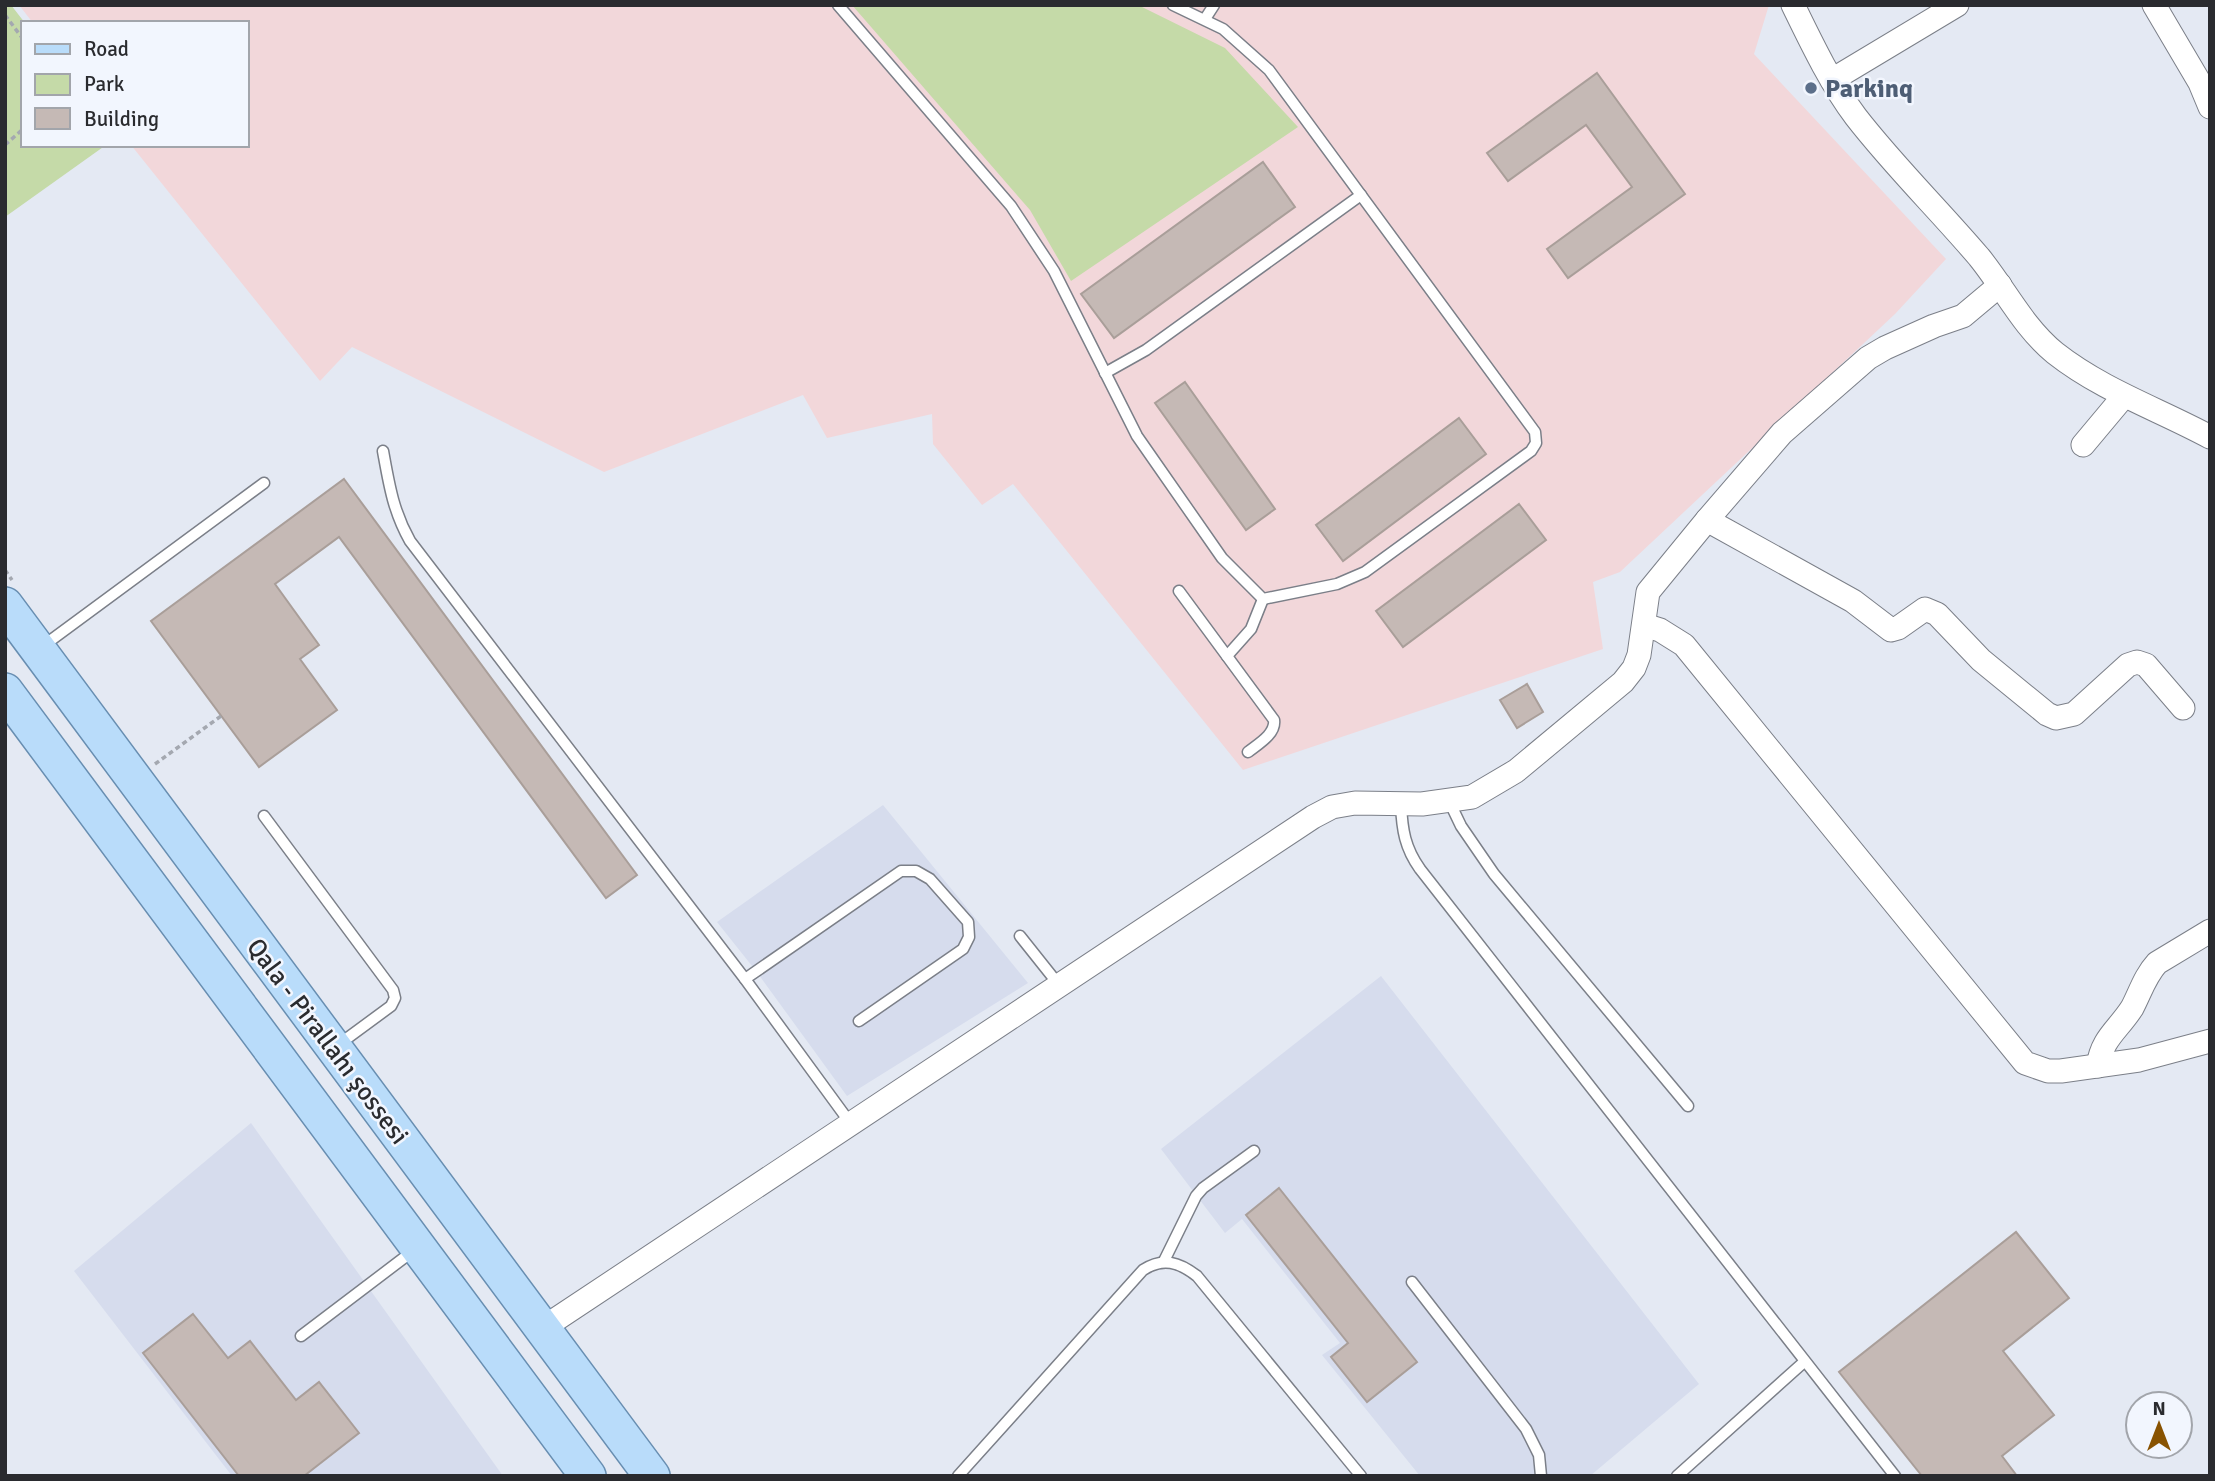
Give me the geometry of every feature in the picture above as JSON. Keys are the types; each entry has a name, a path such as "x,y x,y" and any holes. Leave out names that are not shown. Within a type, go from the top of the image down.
{"main road":[{"name":"Qala - Pirallahı şossesi","path":"5,605 652,1476"},
{"name":"Qala - Pirallahı şossesi","path":"5,691 588,1476"}],"street":[{"path":"1793,5 1832,80 1872,136 1979,258 2033,330 2050,348 2124,396 2210,437"},
{"path":"1832,80 1957,5"},
{"path":"2154,5 2205,79 2210,107"},
{"path":"543,1328 1312,817 1332,807 1355,803 1449,802 1472,797 1516,771 1623,682 1639,654 1648,592 1782,433 1849,372 1885,348 1963,316 2000,285"},
{"path":"2083,445 2124,396"},
{"path":"1707,520 1853,601 1891,629 1898,628 1925,609 1937,614 1981,660 2047,714 2056,718 2074,714 2128,665 2137,662 2146,665 2183,708"},
{"path":"1644,625 1660,629 1684,645 2025,1063 2048,1071 2098,1066 2139,1060 2210,1041"},
{"path":"2098,1066 2100,1050 2130,1010 2150,970 2210,931"}],"lane":[{"path":"838,5 1011,206 1054,271 1137,436 1159,471 1222,558 1263,599"},
{"path":"1173,5 1223,29 1269,70 1535,432 1536,443 1531,451 1352,579 1263,599"},
{"path":"1205,19 1214,5"},
{"path":"1105,373 1146,350 1362,195"},
{"path":"383,451 398,521 410,541 745,979 852,1124"},
{"path":"37,650 264,483"},
{"path":"1179,591 1274,720 1275,727 1272,732 1248,752"},
{"path":"1227,656 1251,629 1263,599"},
{"path":"1449,802 1461,826 1494,874 1688,1106"},
{"path":"1401,804 1404,839 1409,853 1420,869 1895,1476"},
{"path":"264,816 393,990 395,998 391,1006 333,1049"},
{"path":"745,979 901,871 916,871 930,879 968,922 969,937 963,949 859,1021"},
{"path":"1020,936 1059,985"},
{"path":"1164,1261 1196,1196 1254,1151"},
{"path":"301,1336 418,1247"},
{"path":"958,1476 1143,1270 1164,1261 1177,1263 1198,1276 1361,1476"},
{"path":"1412,1282 1526,1430 1539,1455 1541,1476"},
{"path":"1677,1476 1804,1362"}],"path":[{"path":"5,15 21,36"},
{"path":"5,145 21,131"},
{"path":"134,779 221,716"}],"shaded area":[{"path":"19,5 1769,5 1754,54 1946,259 1895,314 1620,572 1593,582 1603,649 1243,770 1013,484 982,505 933,444 932,414 827,438 803,395 604,472 352,347 320,381 133,147 248,147 248,21 31,21"},
{"path":"883,805 1028,983 847,1096 717,922"},
{"path":"1381,976 1699,1384 1590,1476 1420,1476 1322,1355 1340,1343 1242,1219 1225,1233 1161,1149"},
{"path":"251,1123 503,1476 232,1476 74,1271"}],"green space":[{"path":"5,5 11,5 23,21 21,21 21,147 103,147 5,217"},
{"path":"852,5 1138,5 1225,48 1298,127 1071,281 1030,210"}],"building":[{"path":"1597,73 1685,194 1568,278 1547,249 1632,187 1586,125 1508,181 1487,153"},
{"path":"1263,162 1295,207 1114,338 1081,294"},
{"path":"1185,382 1275,509 1246,530 1155,403"},
{"path":"1459,418 1486,454 1343,561 1316,525"},
{"path":"344,479 637,875 606,898 339,537 275,584 319,645 300,659 337,710 259,767 151,621"},
{"path":"1519,504 1546,540 1403,647 1376,611"},
{"path":"1527,684 1543,712 1517,728 1500,700"},
{"path":"1279,1188 1417,1362 1367,1402 1331,1357 1348,1343 1246,1215"},
{"path":"2016,1232 2069,1298 2003,1351 2054,1415 2002,1456 2017,1476 1922,1476 1839,1372"},
{"path":"193,1314 228,1358 250,1341 296,1400 319,1382 359,1433 304,1476 239,1476 143,1353"}],"place":[{"name":"Parkinq","path":"1811,88"}]}
